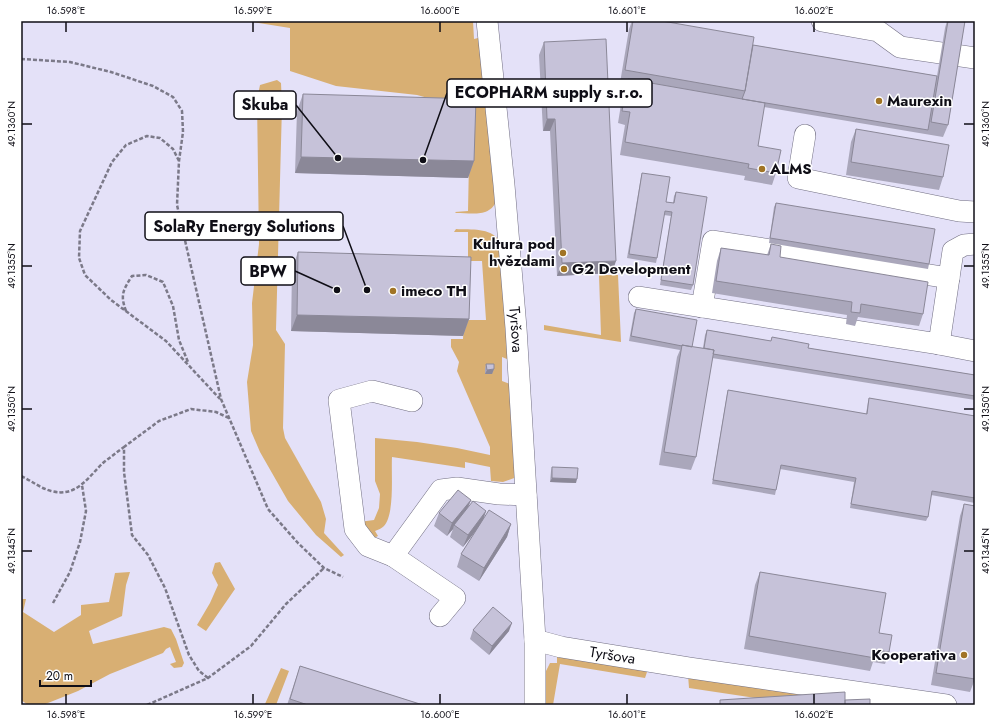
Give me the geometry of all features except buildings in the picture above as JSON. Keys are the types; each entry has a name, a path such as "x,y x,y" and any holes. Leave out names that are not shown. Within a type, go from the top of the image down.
{"street":[{"name":"Tyršova","path":"487,21 516,321 535,640 535,705"},
{"path":"822,21 878,31 900,47 975,58"},
{"path":"805,135 798,178 959,211 975,212"},
{"path":"702,307 713,241 949,278"},
{"path":"939,344 953,251 964,245 975,244"},
{"path":"639,297 975,351"},
{"path":"412,401 372,391 339,400 355,529 368,546 393,556 455,598 440,616"},
{"path":"393,556 441,490 457,488 499,494 526,495"},
{"name":"Tyršova","path":"535,640 561,647 690,668 946,705"}],"path":[{"path":"21,59 70,62 111,72 153,86 173,97 182,111 183,132 179,161 177,205 221,399 268,509 298,543 324,568 343,577"},
{"path":"179,161 172,149 160,138 147,136 126,145 112,162 80,231 79,258 85,275 127,312 166,341 221,399"},
{"path":"127,312 123,302 123,289 132,276 146,276 163,282 173,306 179,340 189,364"},
{"path":"21,476 41,488 53,492 67,492 82,485 104,463 160,421 191,409 216,412 229,418"},
{"path":"124,447 124,472 132,535 148,555 165,588 189,655 198,671 208,678"},
{"path":"53,604 70,572 80,542 86,511 82,485"},
{"path":"147,705 208,678 251,646 286,604 324,568"}],"shaded area":[{"path":"247,21 473,21 474,39 478,38 487,84 497,199 494,205 486,212 474,214 455,212 468,211 470,112 417,95 336,86 290,71 290,28"},
{"path":"277,80 281,83 282,106 276,330 285,344 283,428 285,438 321,502 326,519 324,533 344,555 341,557 316,535 288,501 260,452 251,431 247,382 253,345 252,303 259,244 257,100 260,85"},
{"path":"456,229 485,231 491,233 500,241 512,361 502,357 502,381 513,385 517,477 503,482 491,481 490,467 465,462 465,468 392,457 392,493 390,513 384,526 375,531 378,536 374,538 359,522 374,520 379,508 380,494 375,481 375,438 417,442 490,455 490,447 457,371 459,362 451,347 451,339 463,339 464,320 486,320 482,261 468,261 468,232 454,232"},
{"path":"599,275 618,275 621,342 544,330 544,325 601,335"},
{"path":"220,562 235,589 206,631 197,625 210,603 218,585 212,573 215,563"},
{"path":"130,572 126,585 122,616 89,631 93,644 164,627 171,629 176,639 184,663 182,667 174,668 170,664 176,662 170,647 163,653 110,674 78,691 43,705 28,705 21,700 21,599 26,599 23,612 54,632 81,615 81,605 109,602 115,573"},
{"path":"557,656 580,656 579,658 607,660 607,662 619,664 620,662 647,669 648,667 710,677 710,679 889,705 862,705 840,701 790,703 689,688 688,675 648,669 645,678 560,664 553,705 546,705 545,673 550,663 557,663"},
{"path":"281,668 289,671 276,705 263,705 265,704"}],"place":[{"name":"Maurexin","path":"879,101"},
{"name":"Skuba","path":"338,158"},
{"name":"ECOPHARM supply s.r.o.","path":"423,160"},
{"name":"ALMS","path":"762,169"},
{"name":"Kultura pod hvězdami","path":"563,253"},
{"name":"G2 Development","path":"564,269"},
{"name":"BPW","path":"337,290"},
{"name":"SolaRy Energy Solutions","path":"367,290"},
{"name":"imeco TH","path":"393,291"},
{"name":"Kooperativa","path":"964,655"}]}
